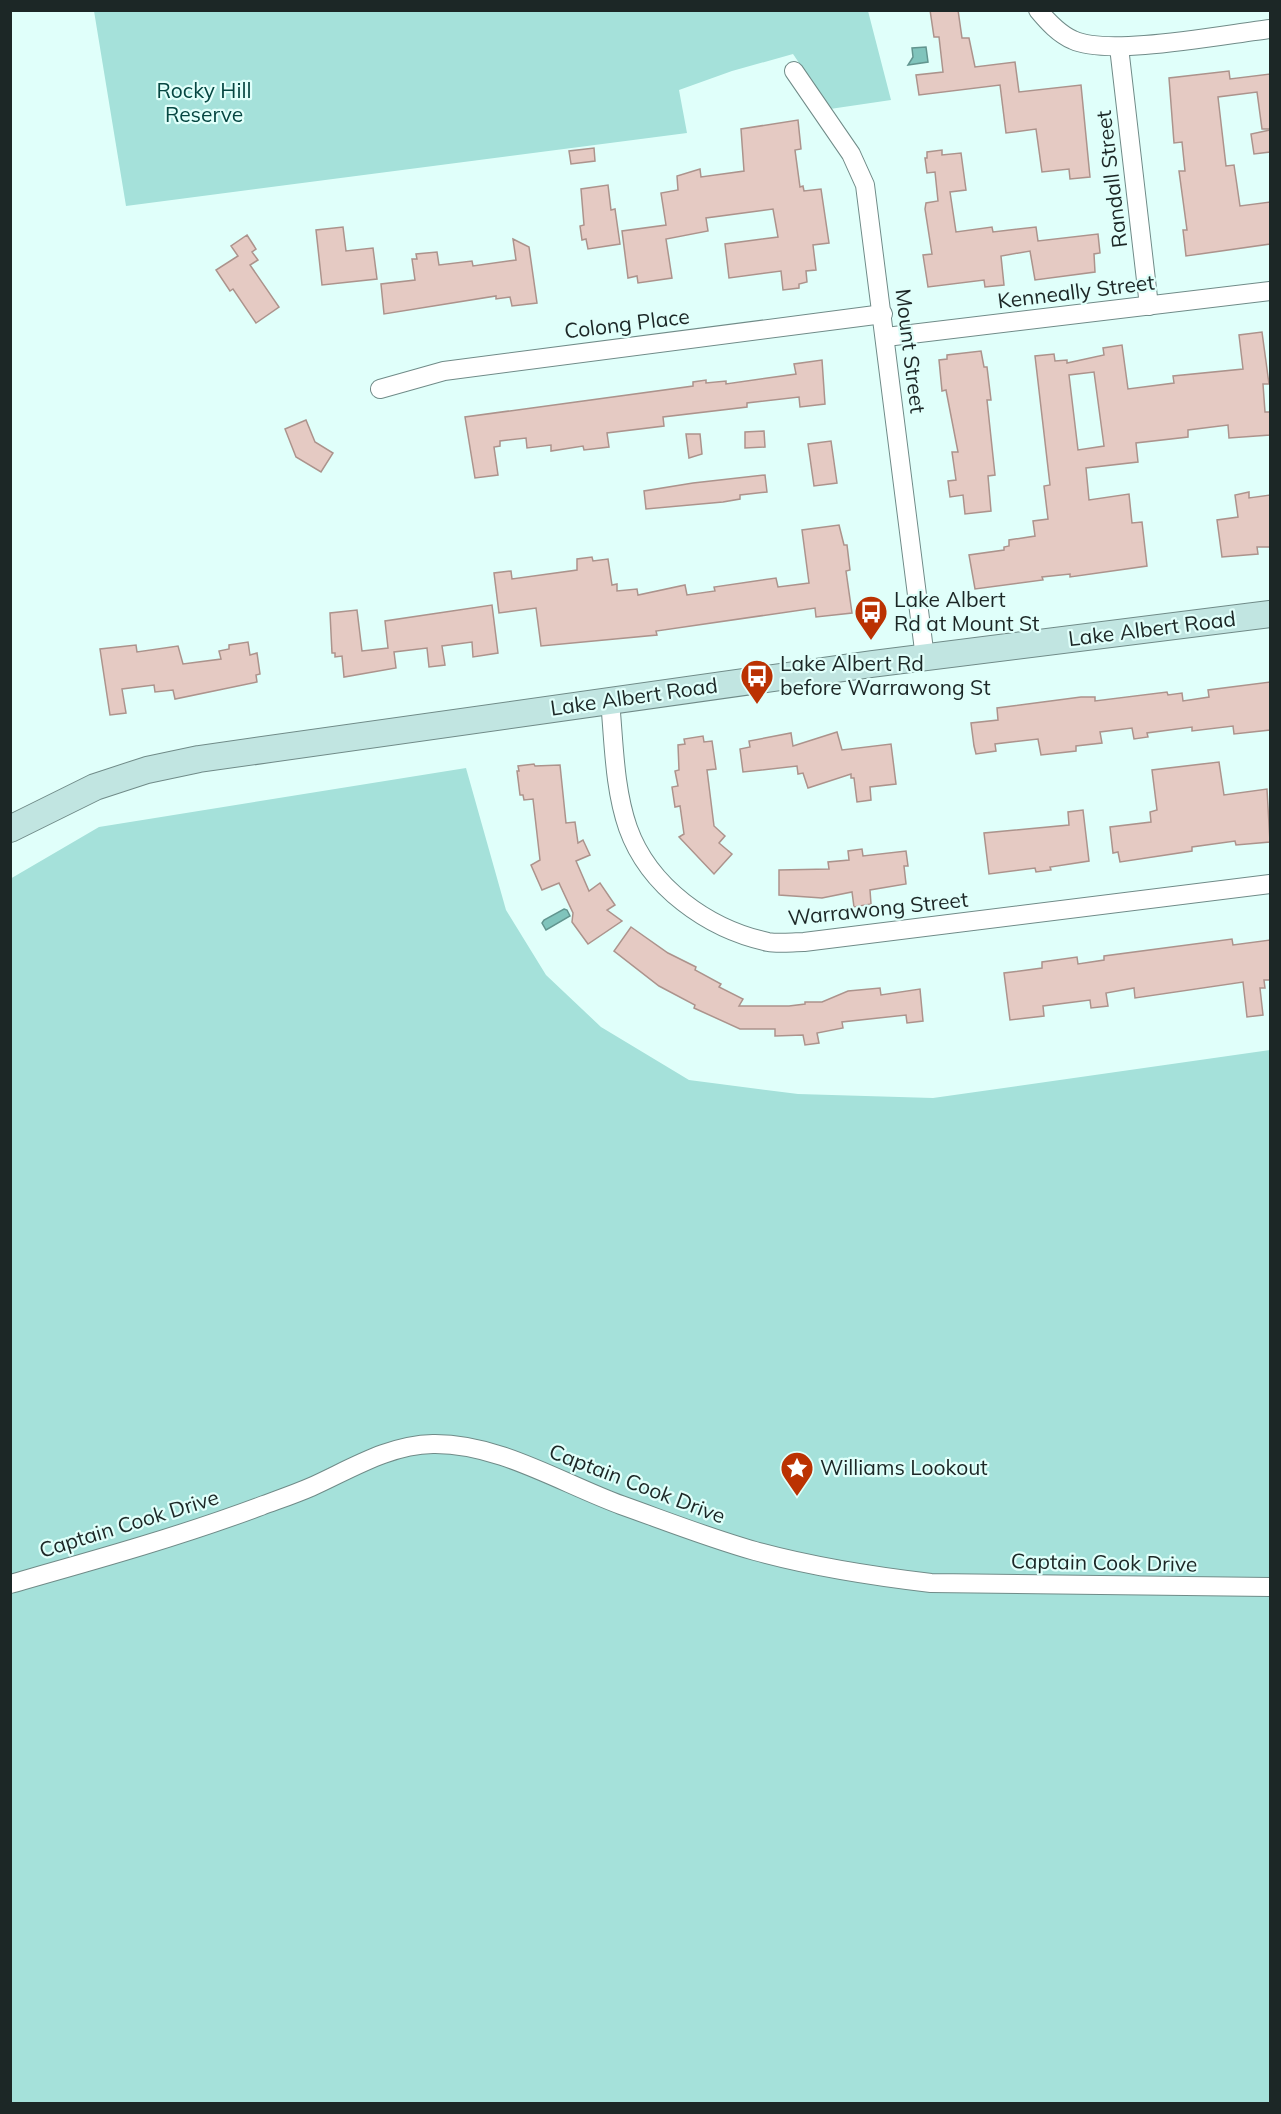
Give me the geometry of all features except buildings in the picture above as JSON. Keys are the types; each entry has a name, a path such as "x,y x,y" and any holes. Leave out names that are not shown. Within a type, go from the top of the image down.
{"main road":[{"name":"Lake Albert Road","path":"10,829 95,787 147,770 199,759 925,658 1270,614"}],"street":[{"path":"1038,10 1055,28 1072,40 1091,46 1119,47 1270,29"},
{"name":"Randall Street","path":"1119,47 1149,306"},
{"name":"Mount Street","path":"794,71 851,154 862,175 883,314 925,658"},
{"name":"Kenneally Street","path":"886,338 1270,291"},
{"name":"Colong Place","path":"380,389 444,371 883,314"},
{"name":"Warrawong Street","path":"610,701 620,795 628,828 640,854 660,880 684,903 708,920 739,934 770,942 804,942 1270,884"},
{"name":"Captain Cook Drive","path":"10,1584 168,1539 310,1487 372,1457 401,1448 431,1444 457,1445 488,1451 583,1491 720,1540 814,1566 875,1576 962,1584 1270,1587"}],"green space":[{"name":"Rocky Hill Reserve","path":"94,11 868,11 891,100 830,109 793,54 732,71 679,90 687,133 126,206"},
{"path":"466,768 506,910 546,975 601,1027 689,1080 798,1094 933,1098 1270,1050 1270,2103 11,2103 10,879 99,827"}],"shaded area":[{"path":"926,47 928,62 908,65 913,57 912,48"},
{"path":"564,909 570,916 546,930 542,923 544,920"}],"place":[{"name":"Lake Albert Rd at Mount St","path":"871,641"},
{"name":"Lake Albert Rd before Warrawong St","path":"757,705"},
{"name":"Williams Lookout","path":"797,1497"}]}
